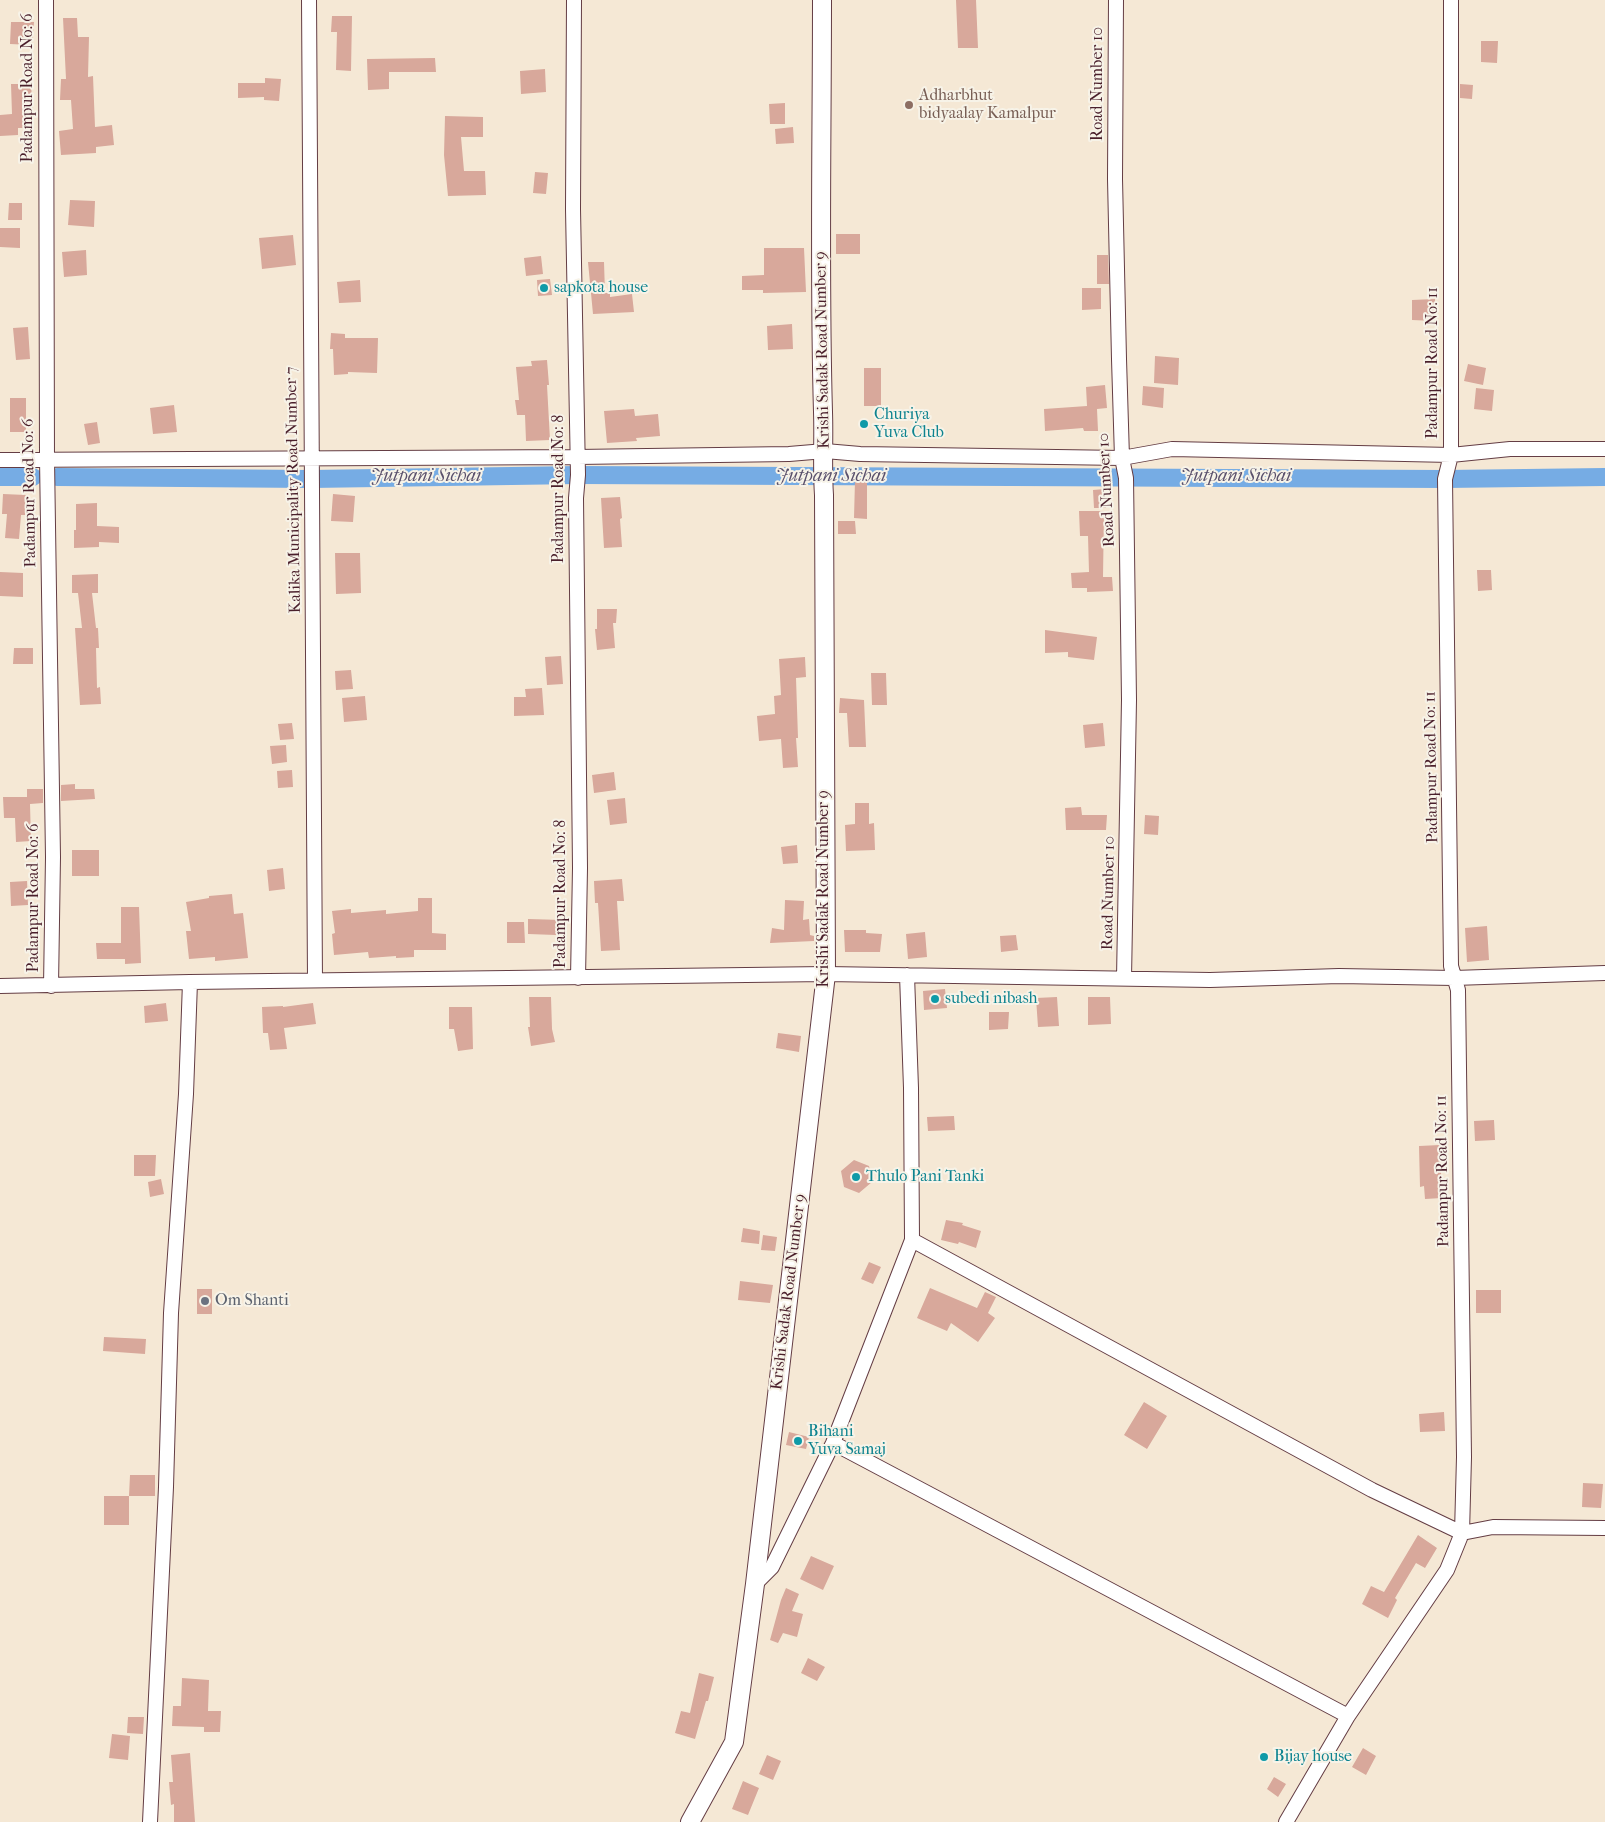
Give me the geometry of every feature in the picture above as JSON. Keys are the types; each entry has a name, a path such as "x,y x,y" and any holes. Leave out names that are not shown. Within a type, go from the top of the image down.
{"street":[{"name":"Padampur Road No: 6","path":"46,0 47,459 52,856 51,986"},
{"name":"Kalika Municipality Road Number 7","path":"309,0 315,980"},
{"name":"Padampur Road No: 8","path":"574,0 573,209 580,868 578,978"},
{"name":"Krishi Sadak Road Number 9","path":"690,1822 734,1742 755,1584 826,974 822,0"},
{"name":"Road Number 10","path":"1116,0 1115,179 1122,458 1126,478 1129,700 1124,978"},
{"name":"Padampur Road No: 11","path":"1451,0 1451,455 1445,479 1451,966 1458,990 1464,1398 1462,1534"},
{"path":"0,460 577,458 789,454 825,451 860,454 1122,458 1172,450 1451,455 1510,449 1605,449"},
{"path":"0,986 826,974 1210,980 1339,976 1454,978 1605,973"},
{"path":"755,1584 772,1567 833,1442 912,1240 907,975"},
{"path":"150,1822 166,1488 170,1313 186,1094 190,982"},
{"path":"912,1240 1372,1490 1462,1534 1493,1527 1605,1528"},
{"path":"833,1442 1348,1716"},
{"path":"1286,1822 1348,1716 1447,1570 1462,1534"}],"building":[{"path":"956,0 976,0 978,48 958,48"},
{"path":"332,16 352,16 351,71 336,70 337,32 331,32"},
{"path":"63,18 77,18 78,37 89,37 88,77 93,76 95,127 112,125 114,145 96,147 96,153 61,155 59,131 73,129 71,100 60,100 61,79 66,79"},
{"path":"11,22 34,22 32,45 10,44"},
{"path":"1481,41 1498,41 1497,63 1481,62"},
{"path":"435,58 436,72 389,72 389,89 368,90 367,59"},
{"path":"545,69 546,92 521,94 520,71"},
{"path":"265,78 281,79 279,101 264,100 264,97 238,98 238,83 265,83"},
{"path":"11,84 31,84 34,128 18,128 18,135 0,136 0,115 12,114"},
{"path":"1460,84 1473,85 1472,99 1460,98"},
{"path":"785,103 785,124 770,124 769,104"},
{"path":"445,116 483,117 483,137 461,137 464,171 485,171 486,195 448,196 444,155"},
{"path":"793,127 794,143 776,144 775,129"},
{"path":"535,172 548,173 546,194 533,193"},
{"path":"70,200 95,201 94,227 68,225"},
{"path":"9,203 22,203 22,220 8,220"},
{"path":"0,228 20,228 20,248 0,247"},
{"path":"836,234 860,234 860,254 836,254"},
{"path":"293,235 296,265 262,269 259,238"},
{"path":"764,248 804,248 806,292 763,293 763,290 742,290 742,276 764,275"},
{"path":"86,250 87,275 64,277 62,252"},
{"path":"1097,255 1108,255 1109,284 1097,284"},
{"path":"541,256 543,274 526,276 524,258"},
{"path":"588,262 604,262 605,293 610,293 610,297 632,294 634,312 593,314"},
{"name":"sapkota house","path":"550,279 552,295 538,296 537,280"},
{"path":"360,280 361,302 339,303 337,282"},
{"path":"1082,288 1101,288 1101,309 1082,310"},
{"path":"1435,299 1435,321 1412,320 1412,300"},
{"path":"792,324 793,349 768,350 767,326"},
{"path":"28,327 30,359 16,360 13,328"},
{"path":"331,333 345,334 345,338 378,338 377,373 348,372 348,374 334,375 333,349 330,349"},
{"path":"1155,356 1179,358 1178,385 1154,383"},
{"path":"547,360 550,440 526,441 525,415 517,415 515,400 519,400 516,367 532,366 531,361"},
{"path":"1468,364 1486,368 1483,385 1464,381"},
{"path":"864,368 881,368 881,406 864,406"},
{"path":"1105,385 1107,408 1097,409 1098,431 1084,431 1083,428 1045,431 1044,409 1087,406 1086,387"},
{"path":"1143,386 1164,388 1163,408 1142,405"},
{"path":"1476,388 1494,390 1492,411 1474,409"},
{"path":"10,398 26,398 26,432 10,432"},
{"path":"174,405 177,432 153,434 150,408"},
{"path":"634,409 635,416 658,414 660,436 636,438 637,441 607,443 604,411"},
{"path":"97,422 100,443 88,445 84,424"},
{"path":"855,480 867,480 867,519 854,518"},
{"path":"1105,489 1106,508 1094,508 1093,490"},
{"path":"3,494 26,495 25,515 21,515 19,539 5,538 7,514 2,514"},
{"path":"333,494 355,496 353,522 331,521"},
{"path":"620,497 622,547 604,548 601,498"},
{"path":"97,503 97,526 119,527 119,543 99,542 99,547 74,548 76,504"},
{"path":"1079,511 1104,511 1103,577 1112,577 1113,591 1087,592 1087,588 1072,588 1071,573 1089,572 1088,536 1080,536"},
{"path":"838,521 855,521 856,534 838,534"},
{"path":"335,553 360,553 361,593 336,594"},
{"path":"1477,570 1491,570 1492,590 1478,591"},
{"path":"0,572 23,573 23,597 0,596"},
{"path":"98,574 98,593 92,593 96,628 98,628 99,648 96,648 97,688 100,687 101,704 80,705 75,628 82,628 78,593 72,593 72,575"},
{"path":"597,609 617,609 616,623 613,623 615,648 597,650 595,629 597,629"},
{"path":"1045,630 1097,637 1094,660 1068,657 1068,652 1045,653"},
{"path":"14,648 33,648 33,664 13,664"},
{"path":"561,656 563,684 547,685 545,657"},
{"path":"805,657 806,677 796,678 798,767 783,768 781,739 759,741 757,716 775,714 774,696 781,695 779,659"},
{"path":"351,670 353,689 336,690 335,671"},
{"path":"871,673 886,673 887,705 872,705"},
{"path":"542,688 544,715 514,716 514,697 526,697 525,689"},
{"path":"365,696 367,720 344,722 342,698"},
{"path":"840,698 864,700 866,747 849,747 847,713 839,713"},
{"path":"292,723 294,739 280,740 278,724"},
{"path":"1103,723 1105,746 1085,748 1083,725"},
{"path":"286,745 287,762 272,764 270,746"},
{"path":"292,770 293,787 278,788 277,771"},
{"path":"614,772 616,790 594,793 592,775"},
{"path":"75,784 75,789 94,789 95,799 61,801 61,785"},
{"path":"27,789 43,789 43,803 30,804 31,841 16,842 15,818 4,818 3,797 27,797"},
{"path":"625,798 627,823 610,825 607,800"},
{"path":"855,803 869,803 869,824 874,823 875,850 846,851 845,825 855,824"},
{"path":"1081,807 1082,815 1107,815 1106,830 1066,830 1065,808"},
{"path":"1145,815 1159,816 1158,835 1144,834"},
{"path":"797,845 798,863 783,864 781,847"},
{"path":"72,850 99,850 99,876 72,876"},
{"path":"283,868 285,889 269,891 267,870"},
{"path":"622,879 624,901 617,901 620,950 601,951 598,903 595,903 594,881"},
{"path":"27,881 28,905 11,906 10,882"},
{"path":"232,894 234,914 243,913 248,958 215,961 215,957 189,959 186,931 191,931 186,902 209,898 209,896"},
{"path":"418,898 432,898 432,933 446,934 446,950 414,950 414,957 396,958 396,956 369,958 368,952 334,955 332,934 335,933 332,911 351,909 351,913 386,910 386,914 418,911"},
{"path":"785,900 804,901 803,920 809,919 810,935 814,936 814,941 770,943 772,928 784,930"},
{"path":"121,907 139,907 141,963 125,964 125,959 97,959 96,943 121,943"},
{"path":"528,919 563,920 565,933 556,935 528,934"},
{"path":"507,922 524,922 525,943 507,943"},
{"path":"1487,926 1489,960 1467,962 1465,928"},
{"path":"844,930 866,930 866,933 882,934 880,952 845,952"},
{"path":"925,932 927,957 908,959 906,934"},
{"path":"1016,935 1018,950 1001,952 1000,936"},
{"name":"subedi nibash","path":"945,989 947,1008 924,1010 923,991"},
{"path":"529,997 551,997 552,1029 555,1042 531,1046 528,1027 530,1027"},
{"path":"1057,997 1059,1026 1038,1027 1036,998"},
{"path":"1088,997 1110,997 1111,1024 1088,1025"},
{"path":"166,1003 168,1021 145,1023 144,1006"},
{"path":"313,1003 316,1024 284,1028 287,1049 270,1050 268,1033 263,1033 262,1007 283,1007"},
{"path":"449,1007 472,1007 473,1049 458,1051 454,1029 449,1029"},
{"path":"989,1012 1009,1012 1008,1029 989,1030"},
{"path":"778,1033 801,1036 799,1052 776,1048"},
{"path":"954,1116 955,1130 928,1131 927,1117"},
{"path":"1494,1120 1495,1140 1475,1141 1474,1121"},
{"path":"1440,1145 1442,1198 1425,1199 1424,1186 1420,1187 1419,1146"},
{"path":"134,1155 156,1155 155,1176 134,1176"},
{"name":"Thulo Pani Tanki","path":"854,1160 869,1166 872,1182 859,1193 844,1187 841,1171"},
{"path":"161,1179 164,1194 150,1197 148,1182"},
{"path":"946,1220 963,1223 962,1225 981,1231 976,1248 959,1242 958,1244 941,1240"},
{"path":"743,1228 760,1231 759,1244 741,1242"},
{"path":"763,1235 777,1237 775,1251 761,1250"},
{"path":"869,1262 881,1267 873,1284 861,1279"},
{"path":"740,1281 773,1285 770,1303 738,1300"},
{"path":"930,1288 977,1308 985,1292 996,1297 988,1313 995,1318 978,1342 951,1323 947,1331 917,1318"},
{"name":"Om Shanti","path":"197,1289 212,1289 212,1314 197,1314"},
{"path":"1476,1290 1501,1290 1501,1313 1476,1313"},
{"path":"104,1337 146,1339 145,1354 103,1351"},
{"path":"1144,1402 1167,1416 1147,1449 1124,1435"},
{"path":"1444,1412 1445,1431 1420,1432 1419,1414"},
{"name":"Bihani Yuva Samaj","path":"789,1432 809,1437 806,1449 786,1445"},
{"path":"130,1475 155,1475 155,1496 129,1496"},
{"path":"1583,1483 1603,1484 1601,1508 1582,1507"},
{"path":"104,1496 129,1496 129,1525 104,1525"},
{"path":"1418,1535 1437,1548 1425,1568 1416,1563 1395,1598 1397,1600 1388,1618 1362,1604 1371,1586 1384,1592"},
{"path":"811,1556 834,1566 823,1590 800,1579"},
{"path":"786,1588 799,1594 792,1611 803,1614 797,1637 783,1633 778,1643 770,1640"},
{"path":"808,1658 825,1667 817,1681 801,1673"},
{"path":"699,1673 714,1677 695,1739 675,1733 681,1711 690,1713"},
{"path":"182,1678 209,1680 208,1711 221,1711 220,1732 204,1732 204,1727 172,1726 173,1706 181,1706"},
{"path":"128,1717 144,1717 143,1734 127,1733"},
{"path":"112,1734 130,1736 128,1760 109,1758"},
{"path":"1363,1748 1376,1756 1366,1775 1352,1767"},
{"path":"190,1753 195,1822 174,1822 174,1804 171,1805 169,1782 173,1782 171,1755"},
{"path":"767,1755 781,1761 773,1780 759,1774"},
{"path":"1274,1777 1286,1784 1278,1797 1267,1789"},
{"path":"743,1781 759,1788 748,1815 732,1809"}],"waterway":[{"name":"Jutpani Sichai","path":"57,477 311,479 578,475 1445,479 1605,477"},
{"name":"Jutpani Sichai","path":"0,477 33,477"}],"place":[{"name":"Adharbhut bidyaalay Kamalpur","path":"909,105"},
{"name":"sapkota house","path":"544,288"},
{"name":"Churiya Yuva Club","path":"864,424"},
{"name":"subedi nibash","path":"935,999"},
{"name":"Thulo Pani Tanki","path":"856,1177"},
{"name":"Om Shanti","path":"205,1301"},
{"name":"Bihani Yuva Samaj","path":"798,1441"},
{"name":"Bijay house","path":"1264,1757"}]}
